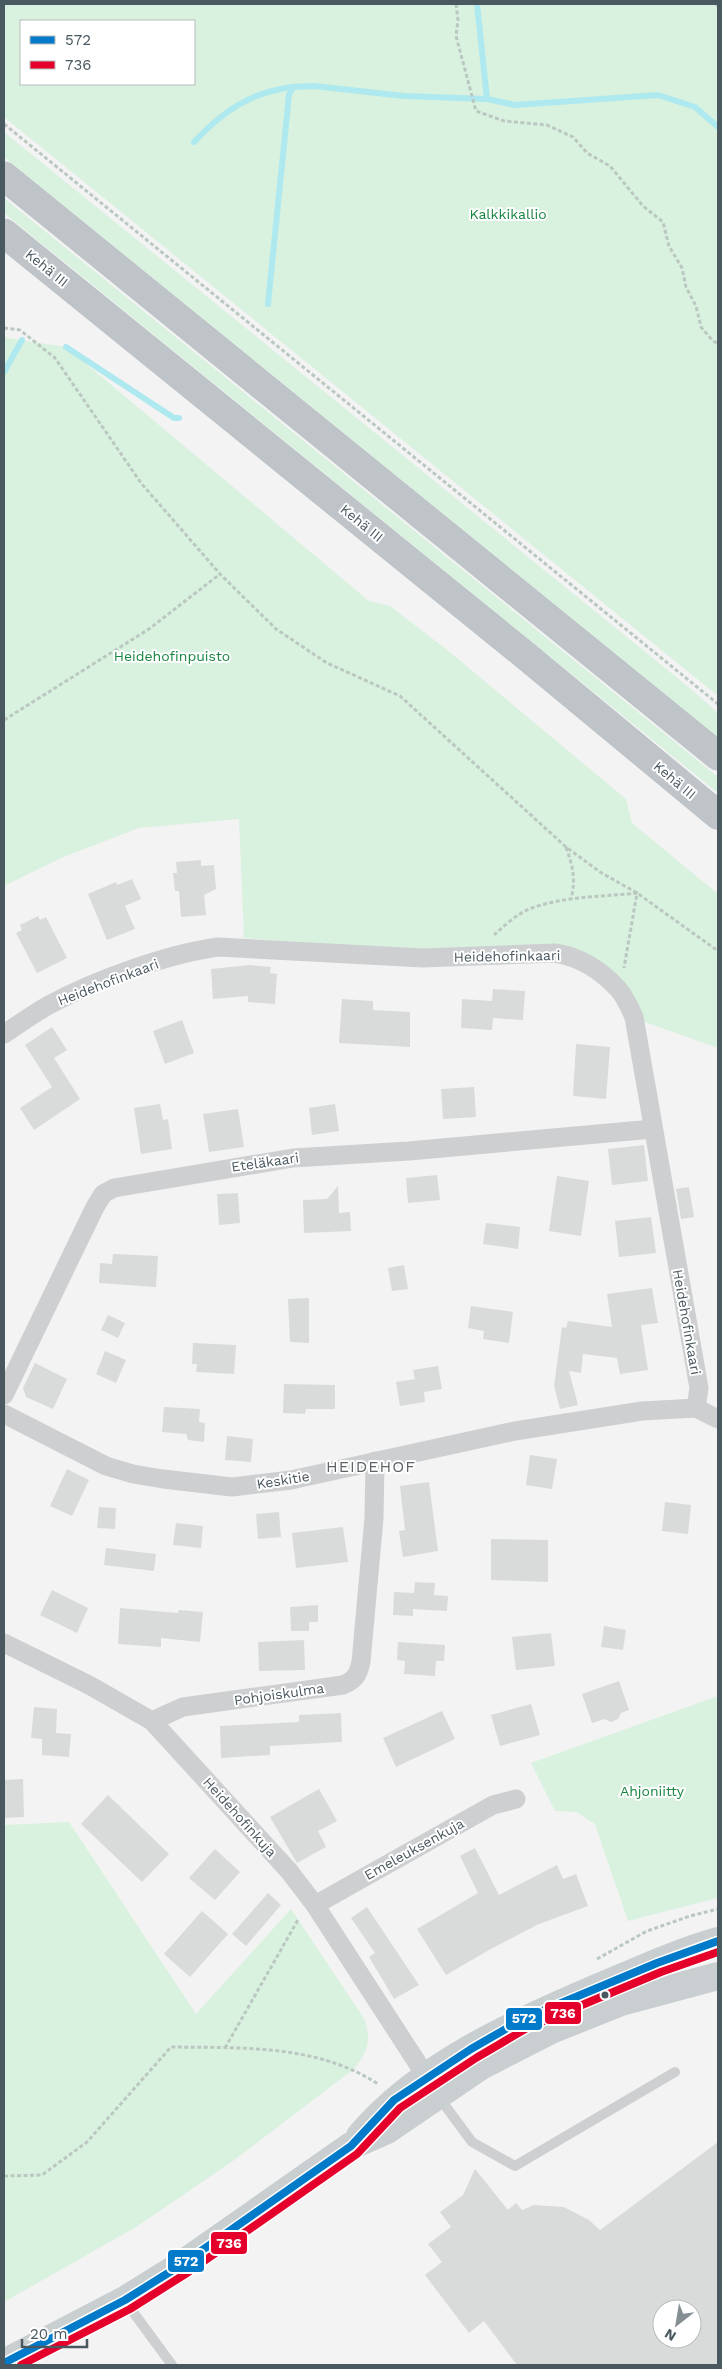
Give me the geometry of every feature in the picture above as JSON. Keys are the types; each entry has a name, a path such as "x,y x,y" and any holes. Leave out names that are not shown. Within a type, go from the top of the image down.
{"highway":[{"path":"4,176 718,756"},
{"name":"Kehä III","path":"4,233 519,650 718,815"}],"main road":[{"path":"4,2363 125,2300 181,2266 351,2146 386,2130 470,2049 523,2019 657,1963 718,1941"},
{"path":"432,2086 481,2066 551,2030 621,2002 718,1976"}],"street":[{"name":"Heidehofinkaari","path":"4,1034 49,1005 93,985 187,952 218,947 423,958 556,953 572,956 584,962 619,990 634,1017 699,1388 696,1408"},
{"name":"Eteläkaari","path":"4,1394 95,1207 103,1194 114,1188 293,1158 409,1151 653,1129"},
{"name":"Keskitie","path":"4,1414 106,1466 133,1474 205,1485 232,1487 269,1484 525,1430 642,1411 696,1408 718,1419"},
{"name":"Pohjoiskulma","path":"152,1721 183,1707 343,1685 354,1680 362,1662 374,1518 375,1461"},
{"path":"4,1643 89,1685 152,1721"},
{"name":"Heidehofinkuja","path":"152,1721 289,1871 311,1913 432,2086"},
{"name":"Emeleuksenkuja","path":"311,1913 493,1805 516,1799"}],"lane":[{"path":"432,2086 472,2142 515,2166 675,2072"},
{"path":"125,2300 172,2365"}],"path":[{"path":"456,4 458,20 456,36 476,111 504,121 547,125 572,137 587,153 610,166 643,206 663,222 669,246 682,268 686,287 696,306 701,328 718,344"},
{"path":"4,124 278,344 718,704"},
{"path":"4,328 20,330 55,358 141,483 220,574 276,629 327,663 400,696 566,847 600,872 637,893 718,951"},
{"path":"4,720 149,629 220,574"},
{"path":"566,847 574,870 575,882 571,899"},
{"path":"477,956 487,941 508,922 531,908 571,899 637,893"},
{"path":"619,990 637,893"},
{"path":"225,2048 302,1913 311,1913"},
{"path":"4,2176 42,2175 87,2142 171,2047 272,2050 334,2061 380,2085"}],"green space":[{"name":"Kalkkikallio","path":"4,4 718,4 718,696 4,117"},
{"path":"4,132 691,689 718,713 718,737 4,157"},
{"path":"4,198 718,777 718,793 4,213"},
{"name":"Heidehofinpuisto","path":"4,335 7,338 66,347 369,601 390,606 446,649 626,799 632,823 718,894 718,1048 642,1021 566,947 547,944 434,953 244,938 239,819 139,828 61,858 4,886"},
{"name":"Ahjoniitty","path":"718,1696 718,1898 628,1921 595,1824 577,1812 555,1811 531,1763"},
{"path":"69,1822 196,2014 291,1909 365,2020 368,2040 365,2051 354,2069 233,2161 136,2227 4,2302 4,1825"}],"building":[{"path":"201,860 201,866 214,865 216,889 204,895 206,915 181,917 179,891 175,891 173,873 177,873 176,862"},
{"path":"132,879 141,899 125,906 135,929 107,940 88,894 116,882 117,885"},
{"path":"38,916 40,920 46,917 67,958 37,973 16,933 22,930 20,925"},
{"path":"250,965 271,967 270,973 277,974 275,1004 248,1002 248,996 213,999 211,969"},
{"path":"493,989 525,991 523,1020 493,1018 492,1030 461,1028 462,999 492,1001"},
{"path":"342,999 373,1001 373,1010 410,1012 410,1047 339,1043"},
{"path":"182,1020 194,1053 165,1064 153,1031"},
{"path":"52,1027 67,1050 54,1058 80,1099 34,1130 20,1108 52,1087 25,1045"},
{"path":"576,1044 610,1047 606,1099 573,1096"},
{"path":"474,1087 476,1117 443,1119 441,1089"},
{"path":"160,1104 163,1120 168,1119 172,1149 141,1154 134,1108"},
{"path":"335,1104 339,1131 312,1135 309,1108"},
{"path":"238,1109 244,1147 209,1152 203,1114"},
{"path":"644,1145 648,1181 612,1185 608,1149"},
{"path":"437,1175 440,1200 408,1203 406,1178"},
{"path":"557,1176 589,1181 581,1236 549,1231"},
{"path":"338,1186 339,1213 350,1212 351,1231 304,1233 303,1200 327,1199"},
{"path":"689,1187 694,1217 681,1219 676,1189"},
{"path":"238,1193 240,1223 219,1225 217,1194"},
{"path":"651,1217 656,1253 619,1257 615,1221"},
{"path":"486,1223 520,1227 518,1249 483,1244"},
{"path":"113,1254 158,1256 156,1287 99,1283 100,1263 112,1264"},
{"path":"404,1265 408,1289 392,1291 388,1268"},
{"path":"652,1288 658,1323 641,1325 648,1370 620,1374 617,1358 583,1354 581,1373 569,1371 578,1405 560,1409 554,1386 562,1327 566,1328 568,1321 612,1327 607,1294"},
{"path":"309,1298 309,1343 290,1342 288,1299"},
{"path":"471,1306 513,1312 509,1343 483,1339 484,1331 468,1328"},
{"path":"108,1315 125,1323 118,1338 101,1330"},
{"path":"193,1343 236,1345 234,1374 196,1372 197,1364 192,1364"},
{"path":"105,1351 126,1360 116,1383 96,1374"},
{"path":"35,1363 67,1379 53,1409 26,1397 23,1388"},
{"path":"438,1366 442,1389 424,1392 425,1402 400,1406 396,1382 415,1379 413,1370"},
{"path":"284,1384 335,1385 335,1409 306,1409 305,1414 283,1413"},
{"path":"164,1407 200,1409 199,1422 205,1423 204,1442 188,1440 186,1434 162,1432"},
{"path":"227,1436 253,1439 251,1462 225,1460"},
{"path":"530,1455 557,1459 552,1489 526,1485"},
{"path":"67,1469 89,1480 72,1516 50,1506"},
{"path":"429,1482 438,1551 403,1557 399,1531 405,1530 400,1486"},
{"path":"665,1502 691,1505 688,1534 662,1531"},
{"path":"99,1507 116,1508 115,1529 97,1528"},
{"path":"279,1512 281,1537 258,1539 256,1514"},
{"path":"176,1523 203,1526 201,1548 173,1545"},
{"path":"343,1527 348,1562 296,1568 292,1533"},
{"path":"491,1539 548,1540 548,1582 491,1580"},
{"path":"106,1548 156,1554 154,1571 104,1565"},
{"path":"415,1582 435,1583 434,1595 448,1596 447,1611 413,1609 413,1616 393,1615 394,1592 414,1593"},
{"path":"52,1590 88,1608 77,1633 40,1615"},
{"path":"318,1605 318,1622 309,1622 309,1631 291,1631 290,1607"},
{"path":"120,1608 178,1613 179,1610 203,1612 200,1642 161,1638 161,1647 118,1644"},
{"path":"604,1626 626,1630 623,1650 601,1647"},
{"path":"551,1633 555,1666 516,1670 512,1637"},
{"path":"304,1640 305,1670 259,1671 258,1642"},
{"path":"398,1642 445,1645 444,1661 436,1661 435,1676 404,1674 405,1661 397,1660"},
{"path":"619,1681 629,1710 621,1713 618,1719 611,1722 605,1719 592,1723 582,1694"},
{"path":"531,1704 540,1735 500,1746 491,1715"},
{"path":"34,1707 57,1709 56,1733 71,1734 69,1757 42,1755 42,1739 31,1738"},
{"path":"442,1711 455,1739 396,1767 383,1738"},
{"path":"341,1713 342,1742 270,1746 270,1755 221,1758 220,1726 299,1722 299,1715"},
{"path":"23,1779 24,1817 4,1818 4,1780"},
{"path":"319,1789 337,1821 318,1831 326,1847 297,1863 270,1817"},
{"path":"108,1795 169,1854 142,1882 81,1824"},
{"path":"475,1848 499,1895 557,1865 563,1879 576,1874 588,1906 539,1924 446,1975 417,1929 478,1893 460,1856"},
{"path":"215,1849 240,1872 215,1900 189,1878"},
{"path":"268,1893 281,1905 246,1946 232,1934"},
{"path":"367,1907 419,1985 394,1999 369,1957 375,1953 351,1918"},
{"path":"202,1911 228,1934 190,1977 164,1954"},
{"path":"718,2142 718,2365 517,2365 484,2321 469,2333 425,2275 442,2262 428,2244 451,2227 440,2212 463,2195 475,2169 508,2210 516,2203 522,2210 534,2205 564,2207 589,2220 600,2230"}],"waterway":[{"path":"477,4 487,99"},
{"path":"268,304 289,95 293,87 314,86 404,96 487,99 515,105 658,95 695,107 718,127"},
{"path":"194,142 227,112 251,98 264,93 293,87"},
{"path":"4,372 22,340"},
{"path":"66,347 174,418 179,418"}],"transit line":[{"name":"572","path":"4,2363 125,2300 181,2265 351,2146 394,2100 471,2049 523,2019 657,1963 718,1941"},
{"name":"736","path":"21,2365 130,2309 187,2273 357,2154 400,2108 476,2058 527,2028 661,1972 718,1952"}],"district":[{"name":"HEIDEHOF","path":"371,1466"}]}
